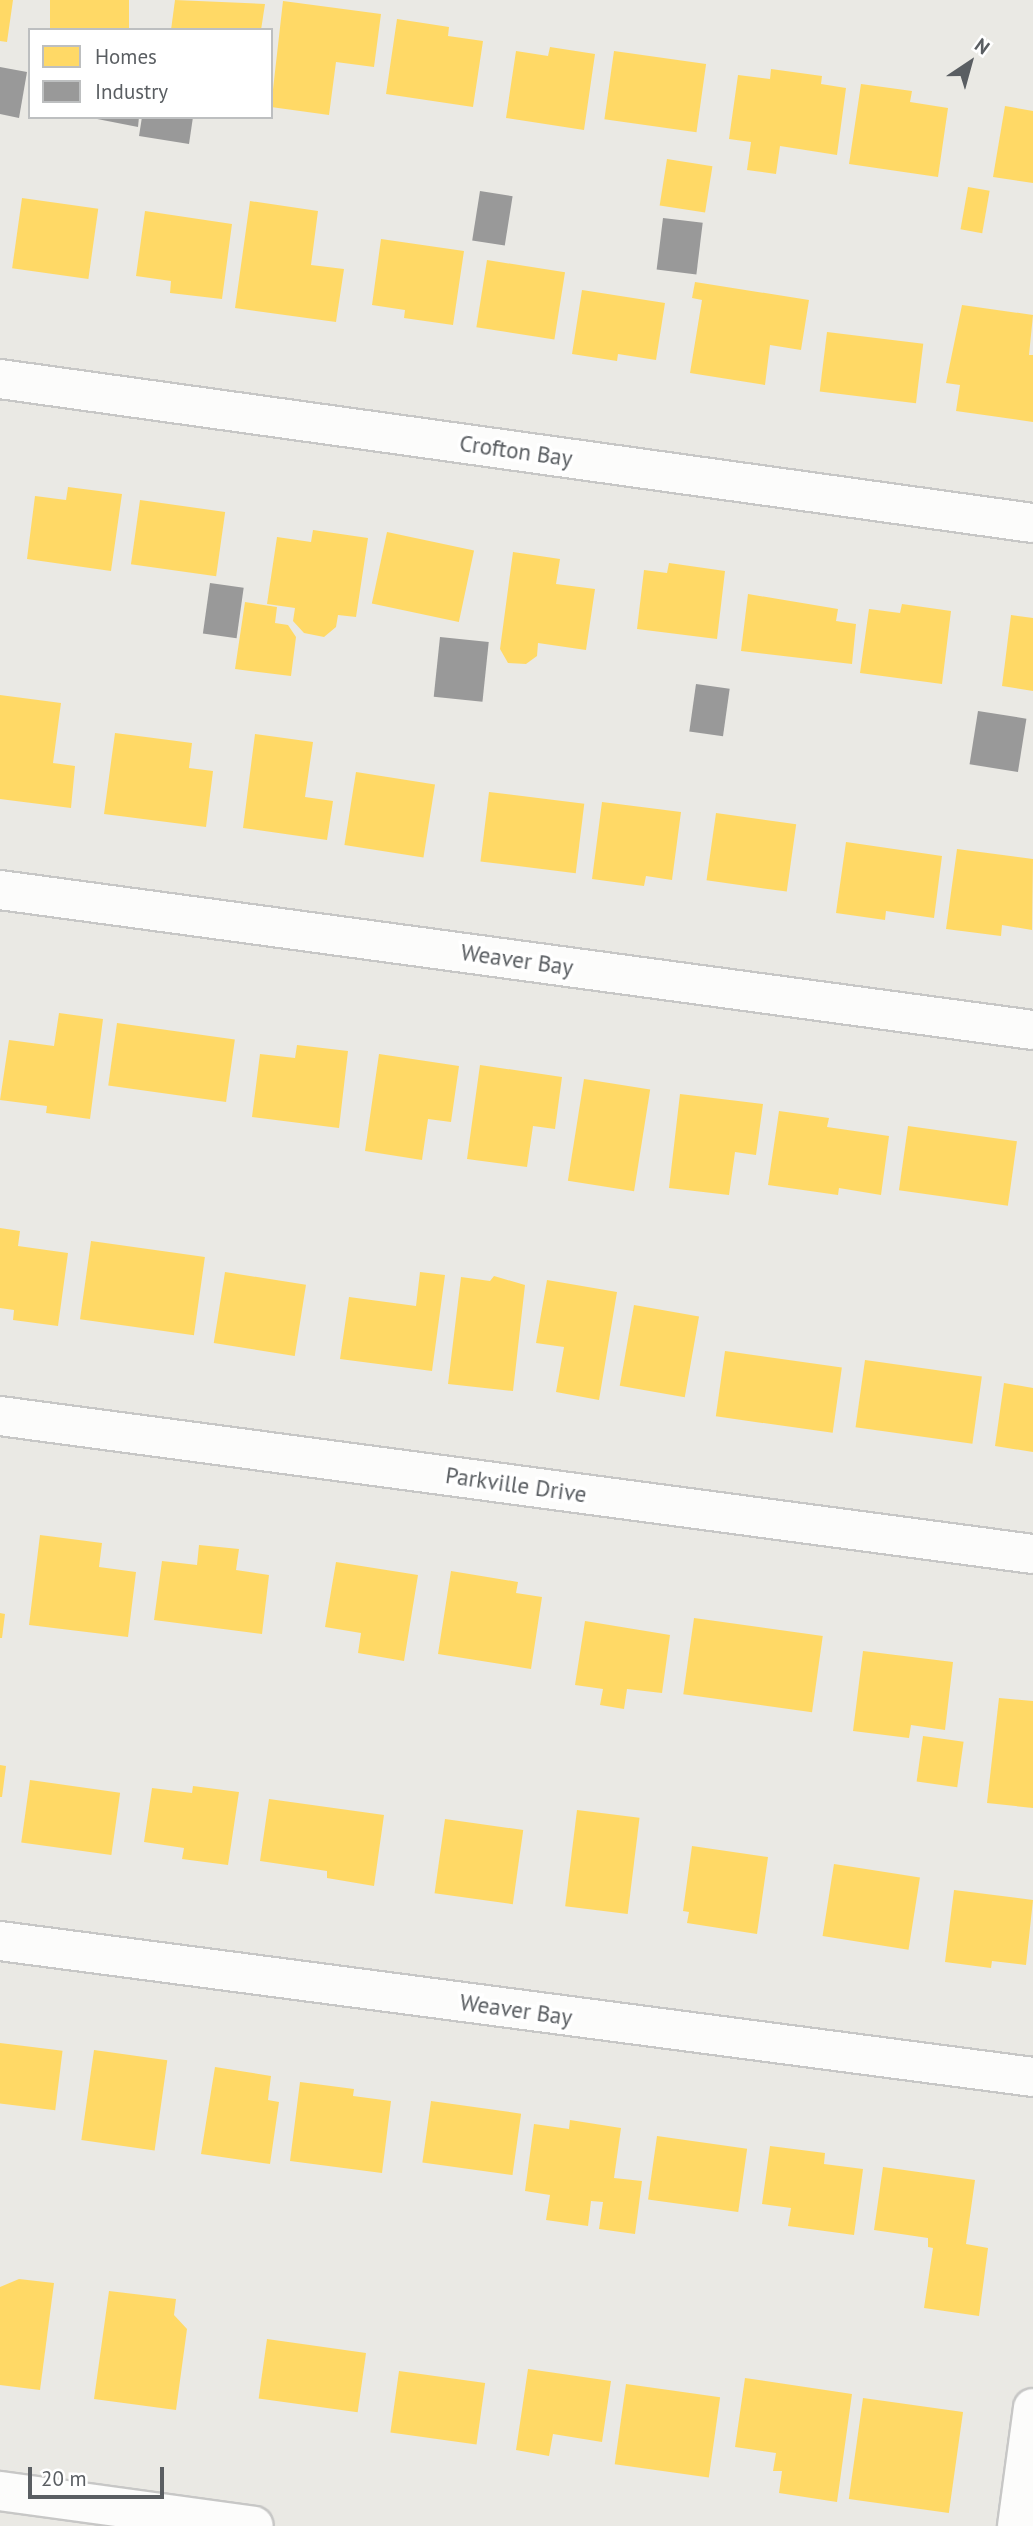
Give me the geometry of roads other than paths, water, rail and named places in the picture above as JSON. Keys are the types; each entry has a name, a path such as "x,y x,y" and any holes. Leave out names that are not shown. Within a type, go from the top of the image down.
{"street":[{"name":"Crofton Bay","path":"0,379 1033,523"},
{"name":"Weaver Bay","path":"0,890 1033,1030"},
{"name":"Parkville Drive","path":"0,1416 1033,1554"},
{"name":"Weaver Bay","path":"0,1941 1033,2077"},
{"path":"1017,2526 1033,2408"},
{"path":"0,2491 254,2526"}]}
